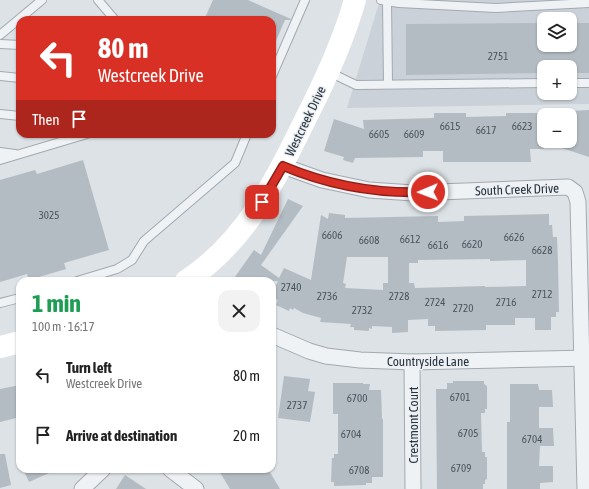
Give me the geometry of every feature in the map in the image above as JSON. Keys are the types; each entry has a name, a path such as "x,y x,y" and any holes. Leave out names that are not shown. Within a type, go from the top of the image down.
{"street":[{"name":"Westcreek Drive","path":"194,277 246,226 283,166 328,72 347,26 352,1"},
{"name":"South Creek Drive","path":"283,166 322,180 369,190 413,193 568,187 575,192 578,202 585,358 585,489"},
{"name":"Countryside Lane","path":"276,337 309,351 326,356 360,360 412,362 585,358"},
{"path":"0,347 16,343"},
{"name":"Crestmont Court","path":"412,362 414,489"},
{"path":"82,489 99,473"},
{"path":"175,473 196,489"}],"lane":[{"path":"23,16 42,0"},
{"path":"98,0 112,16"},
{"path":"276,67 305,0"},
{"path":"388,84 384,1 399,3 437,3 496,8 584,2"},
{"path":"0,35 16,22"},
{"path":"0,44 16,45"},
{"path":"328,72 356,84 537,83"},
{"path":"0,76 16,78"},
{"path":"577,83 589,83"},
{"path":"0,114 16,116"},
{"path":"0,160 73,138"},
{"path":"90,277 117,269 132,260 144,242 235,163 245,138"},
{"path":"0,152 19,154"},
{"path":"0,304 16,299"}],"shaded area":[{"path":"380,0 589,0 589,104 347,108"}],"building":[{"path":"213,0 248,0 291,19 285,20 276,41 276,16 206,16"},
{"path":"537,23 537,52 577,52 577,23 589,23 589,73 577,73 577,60 537,60 537,73 406,75 406,24"},
{"path":"589,110 589,157 562,148 577,148 577,111"},
{"path":"434,113 466,113 466,117 506,116 506,113 537,113 537,148 544,149 530,149 531,162 443,162 443,151 423,151 423,157 355,158 353,163 343,160 344,157 324,151 334,119 364,129 363,120 434,118"},
{"path":"83,160 109,250 64,263 66,269 39,277 28,277 27,274 0,282 0,180 35,170 37,174"},
{"path":"288,199 303,206 261,265 279,278 284,268 311,280 321,215 328,219 329,213 345,215 345,218 438,216 438,222 464,221 464,216 549,214 549,225 552,225 553,237 557,237 559,312 556,312 556,317 551,317 551,330 535,330 535,318 515,318 515,325 486,325 486,330 435,331 435,326 428,326 428,319 408,320 408,332 392,333 392,327 372,326 372,329 369,328 369,331 354,330 354,327 350,327 351,324 320,322 321,318 303,313 294,308 293,310 290,308 289,311 276,305 278,300 276,299 276,285 278,281 276,281 276,277 235,277 254,250 261,255","holes":["347,257 388,257 388,283 383,283 383,290 345,288 346,284 343,283","490,259 490,261 526,260 526,286 415,288 414,283 409,283 409,263 418,263 418,260"]},
{"path":"284,376 310,379 308,391 315,392 310,422 278,418"},
{"path":"453,381 484,381 484,384 487,386 487,409 485,409 485,413 481,413 482,452 485,452 485,457 487,457 487,479 485,480 485,484 483,484 483,489 437,489 436,389 447,389 447,383 453,383"},
{"path":"333,383 370,384 369,390 381,390 383,419 383,477 372,477 372,483 366,483 366,485 334,486 334,482 331,482 332,458 334,458 334,454 338,454 338,414 333,414"},
{"path":"510,384 538,384 539,390 552,390 553,407 539,407 539,428 553,428 554,446 540,446 539,466 553,466 553,482 540,483 540,489 507,489 507,422 510,422"},
{"path":"16,386 16,418 0,422 0,389"},
{"path":"0,454 5,454 11,485 0,488"},
{"path":"25,473 49,473 29,482"},
{"path":"220,473 270,473 280,489 230,489"},
{"path":"125,475 146,489 116,489"}],"route":[{"path":"262,202 283,166 322,180 369,190 413,193 428,192"}]}
